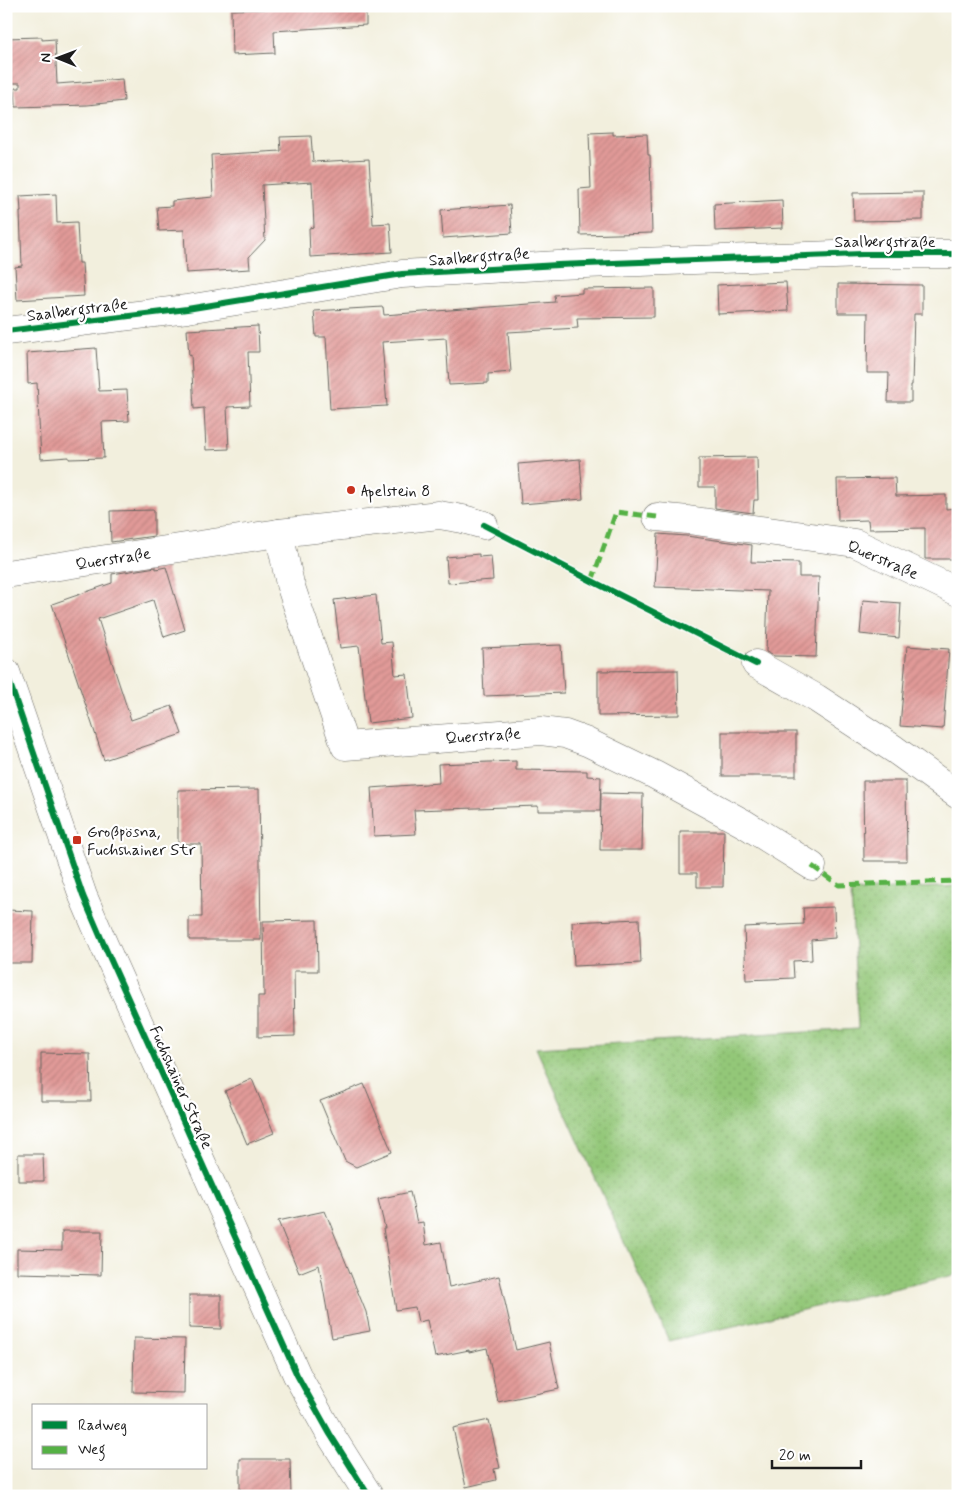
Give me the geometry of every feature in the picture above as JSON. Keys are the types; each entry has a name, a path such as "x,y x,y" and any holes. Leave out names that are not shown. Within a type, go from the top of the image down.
{"street":[{"name":"Saalbergstraße","path":"6,331 187,309 402,274 577,264 862,254 958,254"},
{"name":"Querstraße","path":"6,574 279,533 439,515 484,525"},
{"name":"Querstraße","path":"657,516 854,543 958,592"},
{"name":"Querstraße","path":"279,533 290,584 345,746 541,731 565,734 587,742 655,775 745,824 812,866"},
{"path":"756,664 816,698 894,749 958,795"},
{"name":"Fuchshainer Straße","path":"6,672 83,896 104,945 297,1375 330,1434 369,1496"}],"green space":[{"path":"958,886 958,1274 669,1341 536,1048 858,1029 851,891"}],"building":[{"path":"265,6 366,6 366,25 274,31 275,53 232,55 231,10 265,9"},
{"path":"42,37 42,40 55,39 57,84 122,79 124,101 87,105 16,107 15,88 20,88 20,83 7,83 6,38"},
{"path":"613,132 613,135 647,134 648,155 650,155 652,233 580,235 579,189 591,188 589,133"},
{"path":"311,136 313,162 369,159 373,224 390,223 392,252 310,257 309,228 314,227 312,182 262,185 265,240 249,257 250,269 186,273 184,230 159,231 157,207 172,206 172,201 213,197 211,155 281,151 280,137"},
{"path":"923,192 923,220 854,221 853,193"},
{"path":"56,194 57,223 77,222 79,263 82,263 84,296 17,300 15,267 22,266 20,196"},
{"path":"782,200 783,228 715,231 714,204"},
{"path":"510,205 512,233 443,238 441,210"},
{"path":"786,282 788,311 718,314 717,285"},
{"path":"838,284 922,285 922,314 914,314 911,402 888,402 889,373 867,373 868,313 838,313"},
{"path":"654,288 654,317 577,318 578,328 508,332 511,372 488,374 488,383 449,385 446,338 382,342 387,406 330,409 326,337 316,337 314,311 383,307 384,315 555,302 554,295 582,293 582,289"},
{"path":"258,326 259,352 248,352 250,406 227,407 229,449 206,450 204,408 194,409 191,355 189,356 187,330"},
{"path":"96,348 99,391 127,390 129,421 102,422 104,458 69,459 69,457 41,459 37,383 28,384 27,353"},
{"path":"757,457 758,500 754,500 753,513 715,508 715,487 699,487 699,458"},
{"path":"580,459 583,499 521,504 518,464"},
{"path":"895,478 896,496 946,495 946,509 958,508 958,559 925,559 925,528 869,529 868,520 838,521 837,479"},
{"path":"154,510 154,536 111,542 110,511"},
{"path":"658,534 752,545 751,562 799,563 799,577 819,577 816,657 774,656 766,652 768,591 655,587"},
{"path":"479,554 479,557 491,556 493,580 448,583 446,557"},
{"path":"156,567 156,569 166,567 185,630 164,637 153,600 98,619 131,720 172,706 182,734 104,760 52,604 112,583 112,574"},
{"path":"376,595 381,643 392,642 395,675 407,674 412,718 368,723 359,646 340,648 334,600"},
{"path":"863,600 901,603 899,638 860,634"},
{"path":"561,645 564,693 484,696 482,648"},
{"path":"907,646 949,649 943,729 900,726"},
{"path":"678,670 679,715 598,716 598,671"},
{"path":"722,732 796,732 796,776 722,776"},
{"path":"516,761 516,770 587,771 587,776 601,777 600,811 538,811 538,806 414,810 416,834 374,836 371,788 439,783 438,764"},
{"path":"863,781 906,781 907,861 864,861"},
{"path":"259,789 261,940 189,940 189,917 202,917 201,844 178,844 178,790"},
{"path":"601,793 643,794 642,850 600,850"},
{"path":"680,831 724,831 723,887 697,887 697,873 680,873"},
{"path":"834,907 835,938 811,940 812,960 793,961 794,978 746,980 744,927 804,924 803,908"},
{"path":"6,910 33,911 32,963 6,963"},
{"path":"639,919 641,963 574,966 572,922"},
{"path":"317,920 318,971 294,971 295,1036 258,1037 258,996 264,996 263,921"},
{"path":"41,1053 90,1054 91,1101 41,1101"},
{"path":"252,1079 274,1133 247,1144 225,1091"},
{"path":"364,1084 392,1152 356,1167 345,1161 320,1101"},
{"path":"18,1154 43,1154 44,1181 18,1181"},
{"path":"410,1192 417,1223 423,1222 426,1245 441,1242 449,1287 499,1276 516,1350 549,1342 559,1389 498,1402 487,1348 435,1357 427,1320 418,1322 415,1307 396,1310 383,1228 385,1228 378,1199"},
{"path":"325,1211 366,1312 370,1331 332,1338 319,1265 299,1273 278,1221"},
{"path":"62,1231 102,1231 101,1275 17,1273 17,1249 62,1250"},
{"path":"189,1295 221,1295 221,1329 189,1328"},
{"path":"134,1338 185,1339 184,1393 133,1392"},
{"path":"489,1420 500,1468 494,1469 496,1480 466,1487 453,1428"},
{"path":"240,1459 290,1459 291,1495 240,1495"}],"marked path":[{"path":"592,581 616,512 657,517"},
{"path":"812,866 839,885 958,881"}],"cycle path":[{"path":"6,331 187,309 402,274 558,265 863,254 958,254"},
{"path":"484,525 756,664"},
{"path":"6,672 83,896 104,945 297,1375 330,1434 369,1496"}],"place":[{"name":"Apelstein 8","path":"351,490"},
{"name":"Großpösna, Fuchshainer Str","path":"77,840"}]}
